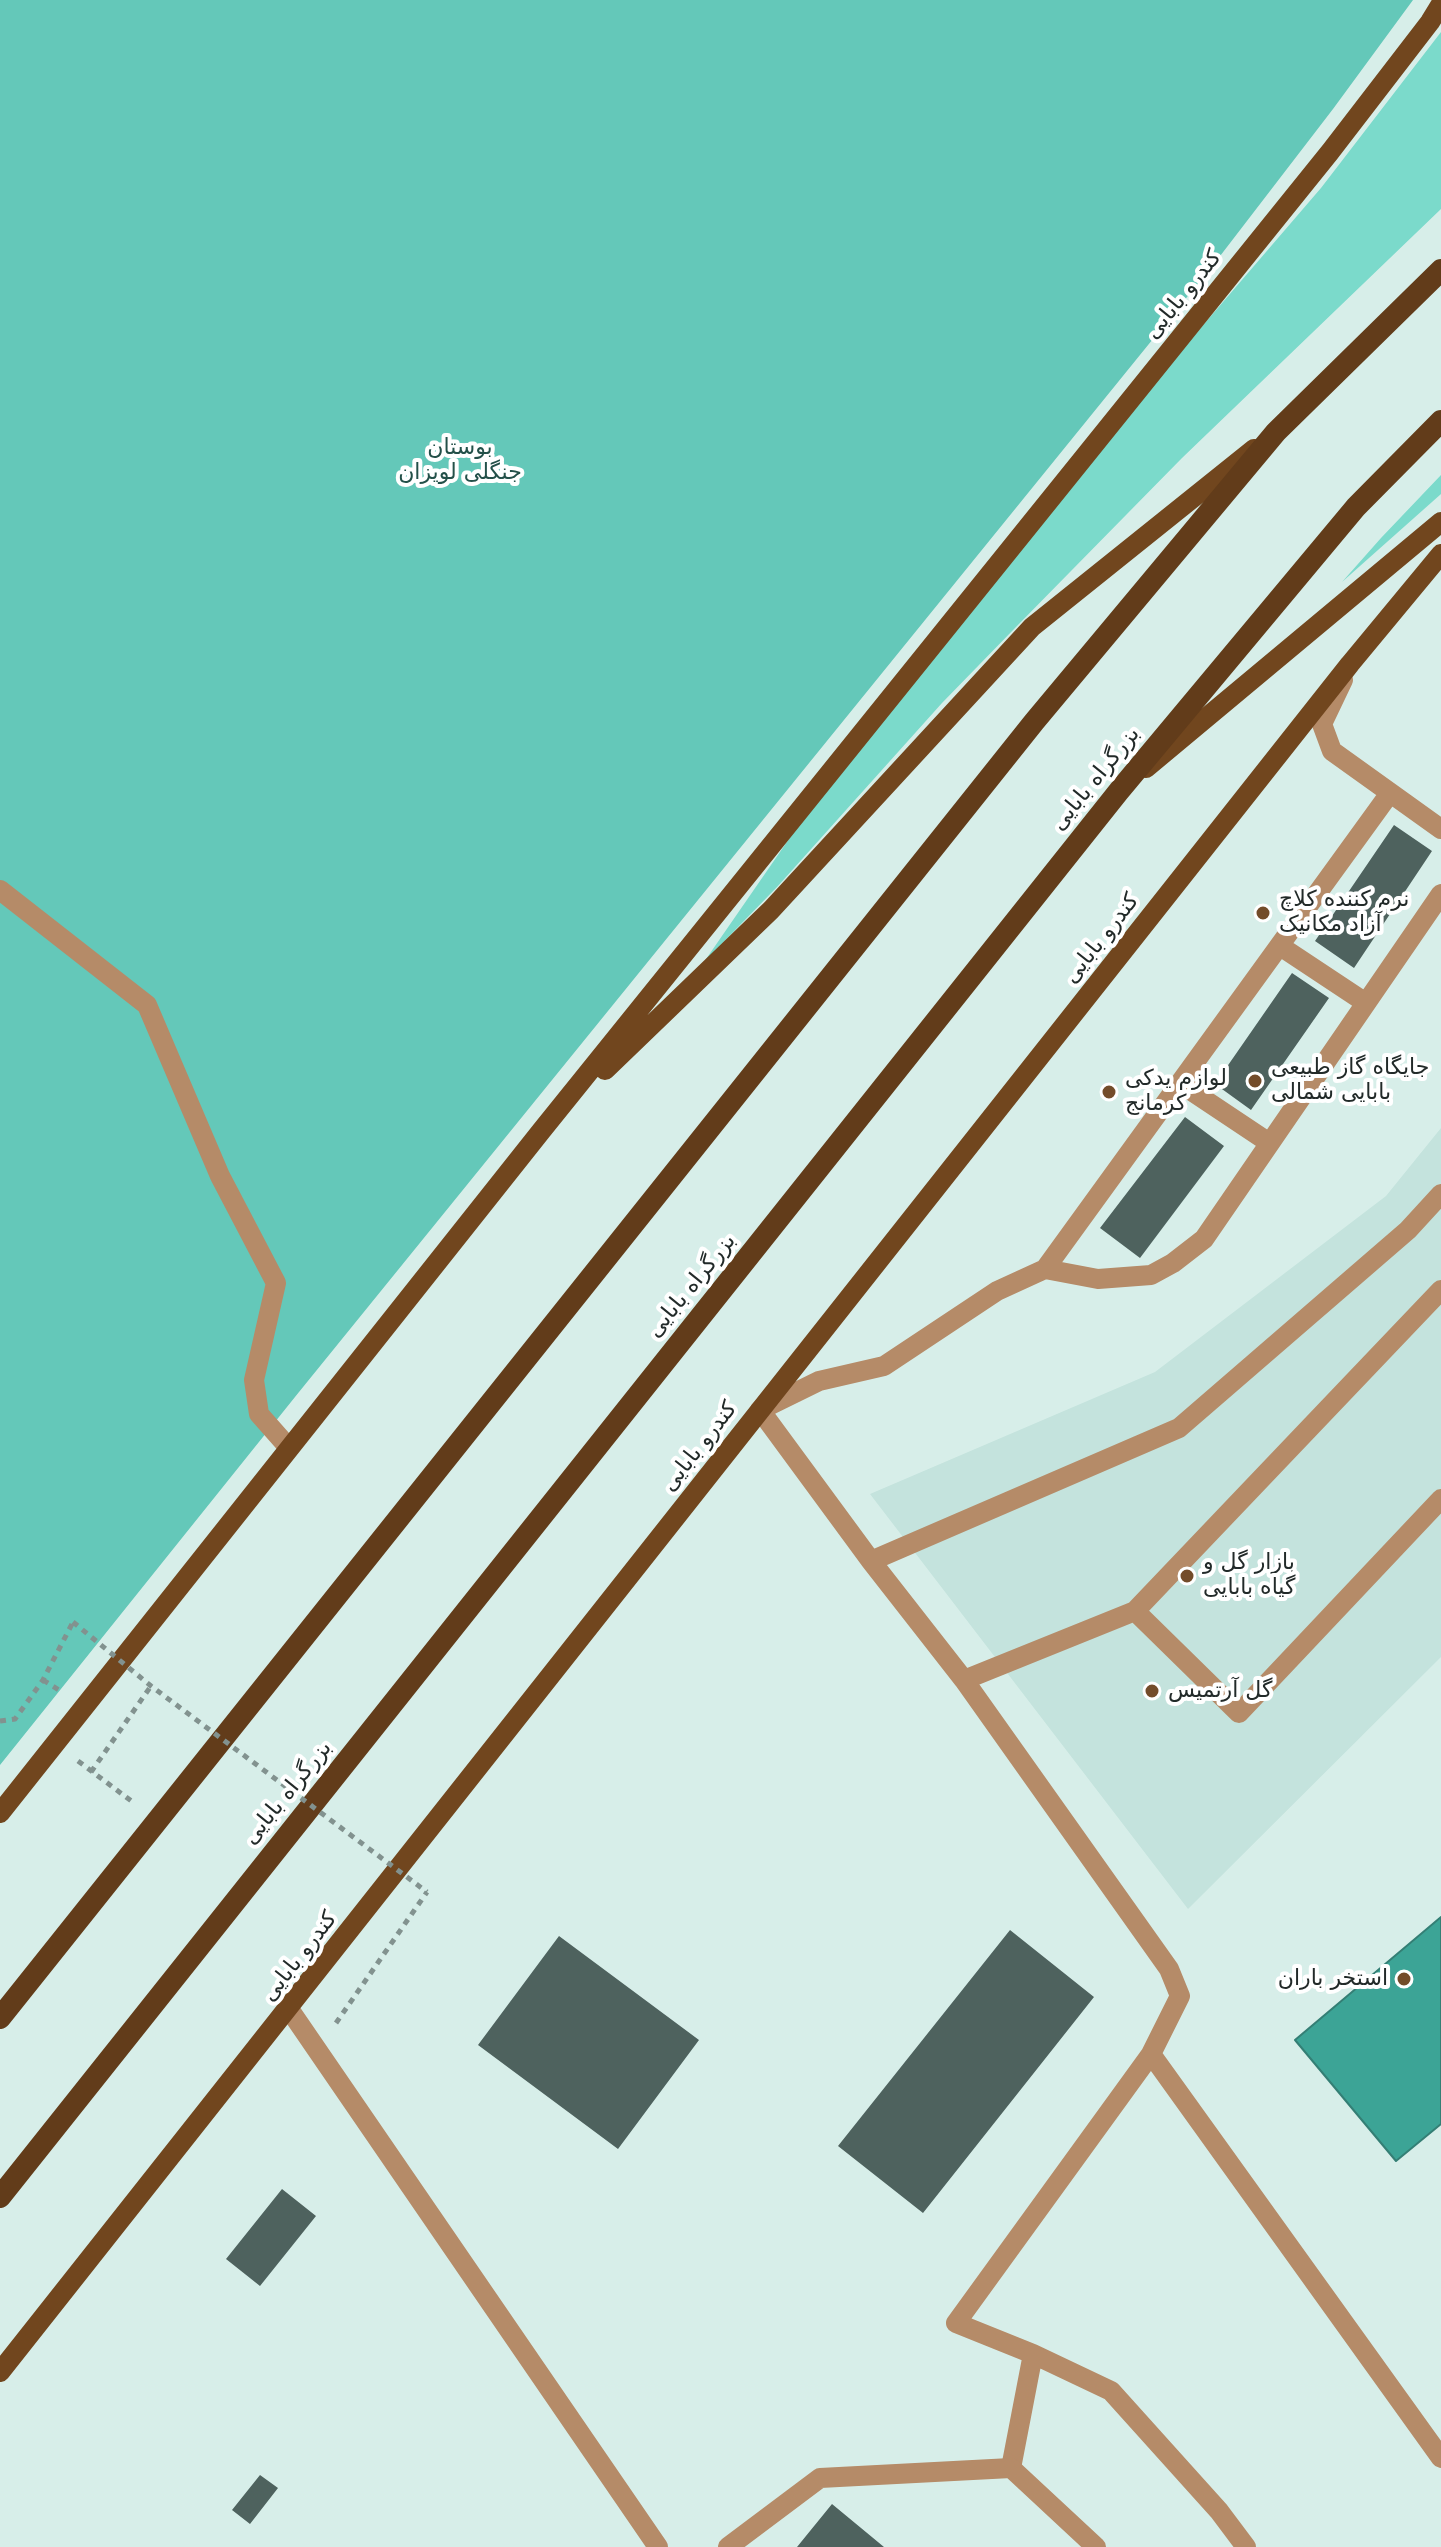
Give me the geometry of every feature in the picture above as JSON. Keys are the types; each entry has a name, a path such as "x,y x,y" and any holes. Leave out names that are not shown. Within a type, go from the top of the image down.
{"highway":[{"path":"0,2018 1024,734 1276,432 1441,270"},
{"name":"بزرگراه بابایی","path":"0,2197 1119,791 1356,507 1441,421"}],"main road":[{"name":"کندرو بابایی","path":"0,1813 542,1130 1330,152 1441,4"},
{"path":"542,1130 771,910 1032,627 1276,432"},
{"path":"1119,791 1441,522"},
{"name":"کندرو بابایی","path":"0,2372 1350,664 1441,554"}],"street":[{"path":"1350,664 1322,724 1332,751 1441,829"},
{"path":"1246,2547 1219,2511 1111,2391 1033,2354 956,2323 1151,2054 1180,1996 1169,1969 964,1680 871,1561 760,1410 819,1381 884,1366 997,1291 1045,1269 1390,793"},
{"path":"0,890 147,1005 220,1176 276,1283 254,1380 259,1414 289,1448"},
{"path":"1045,1269 1098,1279 1151,1275 1173,1263 1204,1239 1441,894"},
{"path":"1280,946 1366,1003"},
{"path":"1181,1084 1268,1142"},
{"path":"871,1561 1179,1428 1408,1230 1441,1194"},
{"path":"964,1680 1135,1611 1441,1290"},
{"path":"1135,1611 1239,1713 1441,1499"},
{"path":"289,2009 658,2547"},
{"path":"1151,2054 1441,2458"},
{"path":"1011,2468 1033,2354"},
{"path":"728,2547 820,2478 1011,2468 1096,2547"}],"path":[{"path":"0,1721 15,1719 43,1680 73,1622 151,1686 427,1892 316,2049"},
{"path":"151,1686 91,1772 158,1820"}],"shaded area":[{"path":"1441,32 1441,209 1182,458 1015,628 704,962 809,810 1180,352 1321,188"},
{"path":"1441,475 1441,494 1342,582 1381,538"},
{"name":"بازار گل و گیاه بابایی","path":"1441,1128 1441,1657 1188,1909 870,1494 1155,1372 1386,1196"},
{"name":"استخر باران","path":"1441,1917 1441,2124 1396,2161 1295,2040"}],"green space":[{"name":"بوستان جنگلی لویزان","path":"0,0 1413,0 1217,260 0,1765"}],"building":[{"path":"1394,825 1432,851 1354,968 1315,941"},
{"path":"1292,973 1329,998 1251,1110 1215,1084"},
{"path":"1185,1117 1224,1146 1140,1258 1100,1228"},
{"path":"1010,1930 1094,1997 923,2213 838,2146"},
{"path":"559,1936 699,2040 618,2149 478,2045"},
{"path":"282,2189 316,2216 260,2286 226,2259"},
{"path":"260,2475 278,2488 250,2524 232,2510"},
{"path":"832,2504 884,2547 797,2547"}],"place":[{"name":"نرم کننده کلاچ آزاد مکانیک","path":"1263,913"},
{"name":"جایگاه گاز طبیعی بابایی شمالی","path":"1255,1081"},
{"name":"لوازم یدکی کرمانج","path":"1109,1092"},
{"name":"بازار گل و گیاه بابایی","path":"1187,1576"},
{"name":"گل آرتمیس","path":"1152,1691"},
{"name":"استخر باران","path":"1404,1979"}]}
